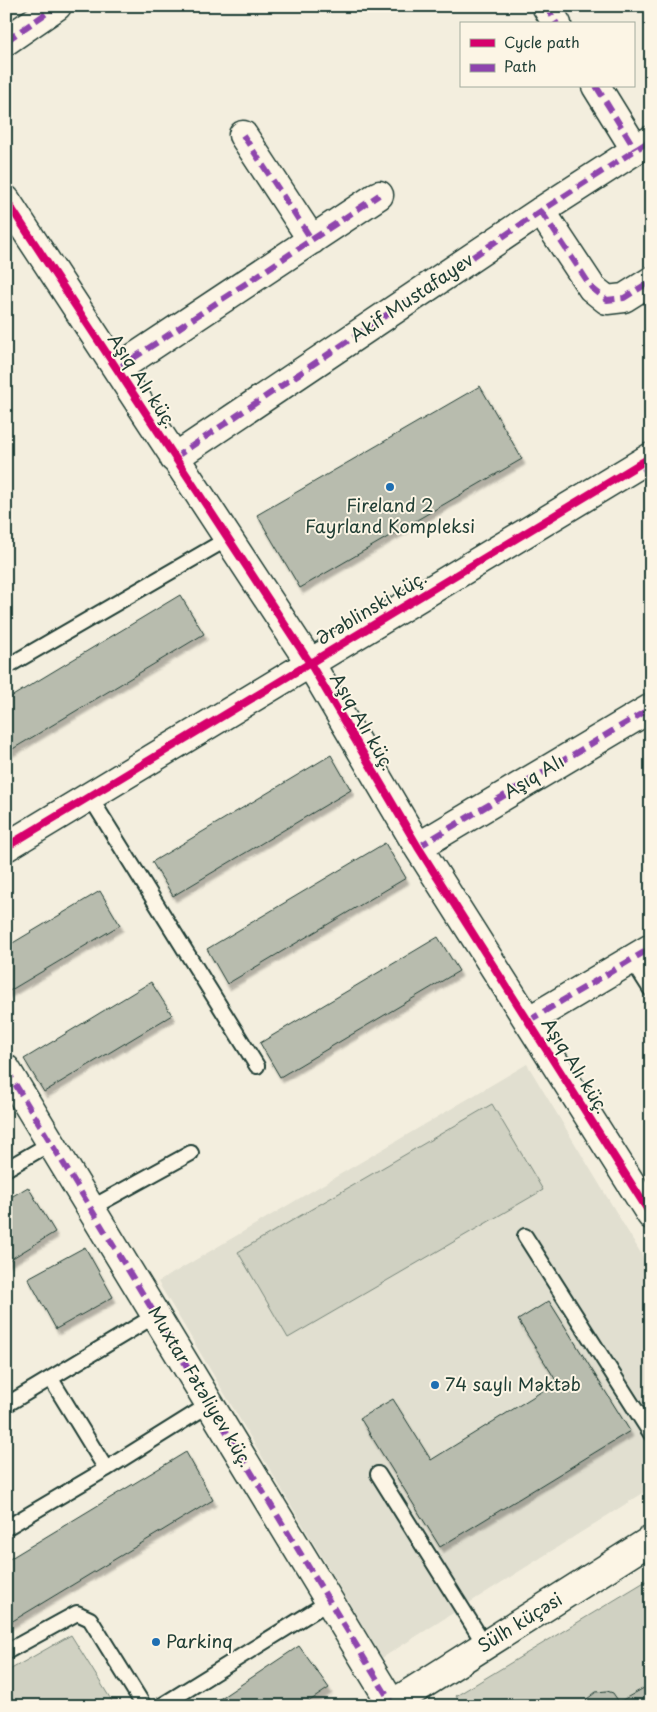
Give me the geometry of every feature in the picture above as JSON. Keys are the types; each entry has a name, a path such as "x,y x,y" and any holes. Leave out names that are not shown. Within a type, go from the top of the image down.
{"street":[{"path":"6,40 57,6"},
{"path":"546,6 556,22"},
{"path":"598,88 643,144"},
{"path":"243,135 312,240"},
{"name":"Akif Mustafayev","path":"174,458 643,144"},
{"path":"117,369 379,195"},
{"name":"Aşıq Alı küç.","path":"6,200 310,663 418,847 651,1215"},
{"path":"541,211 592,288 606,300 624,298 651,281"},
{"name":"Ərəblinski küç.","path":"6,847 310,663 648,467"},
{"name":"Aşıq Alı","path":"418,847 651,708"},
{"path":"528,1021 641,954"},
{"name":"Muxtar Fətəliyev küç.","path":"6,1069 330,1601 391,1705"},
{"name":"Sülh küçəsi","path":"391,1705 651,1540"}],"lane":[{"path":"6,667 229,538"},
{"path":"90,797 257,1066"},
{"path":"641,954 651,990"},
{"path":"6,1169 51,1143"},
{"path":"91,1208 191,1153"},
{"path":"524,1236 651,1434"},
{"path":"6,1405 156,1316"},
{"path":"51,1379 106,1469"},
{"path":"6,1528 106,1469 210,1404"},
{"path":"378,1474 486,1645"},
{"path":"161,1706 330,1601"},
{"path":"6,1652 77,1613 90,1619 144,1706"}],"shaded area":[{"name":"74 saylı Məktəb","path":"527,1064 651,1270 651,1488 382,1658 158,1282"},
{"path":"492,1104 543,1190 288,1338 238,1252"},
{"path":"651,1578 651,1706 462,1706 456,1696"},
{"path":"71,1635 115,1706 6,1706 6,1672"}],"building":[{"name":"Fireland 2 Fayrland Kompleksi","path":"480,386 522,459 300,588 257,515"},
{"path":"180,595 204,634 6,753 6,700"},
{"path":"331,755 351,790 173,896 152,862"},
{"path":"385,843 406,878 227,984 207,949"},
{"path":"100,891 120,925 6,993 6,947"},
{"path":"438,937 459,971 280,1077 260,1043"},
{"path":"151,982 172,1015 44,1092 24,1059"},
{"path":"28,1187 55,1232 6,1262 6,1200"},
{"path":"85,1247 113,1297 56,1329 28,1278"},
{"path":"549,1301 630,1431 440,1547 360,1418 393,1399 431,1460 557,1382 518,1320"},
{"path":"186,1452 213,1500 6,1625 6,1561"},
{"path":"299,1646 329,1688 302,1706 209,1706"},
{"path":"651,1684 651,1706 586,1706 587,1699 596,1692 607,1691 613,1693 619,1702"}],"marked path":[{"path":"6,41 57,6"},
{"path":"546,6 556,22"},
{"path":"597,88 635,149"},
{"path":"243,135 312,240"},
{"path":"174,458 541,211 651,140"},
{"path":"117,369 379,195"},
{"path":"541,211 592,288 607,300 624,298 651,281"},
{"path":"641,463 651,479"},
{"path":"418,847 651,708"},
{"path":"528,1021 651,948"},
{"path":"6,1069 392,1704"}],"cycle path":[{"path":"6,200 310,663 418,847 651,1215"},
{"path":"6,847 651,457"}],"place":[{"name":"Fireland 2 Fayrland Kompleksi","path":"390,487"},
{"name":"74 saylı Məktəb","path":"435,1385"},
{"name":"Parkinq","path":"156,1642"}]}
